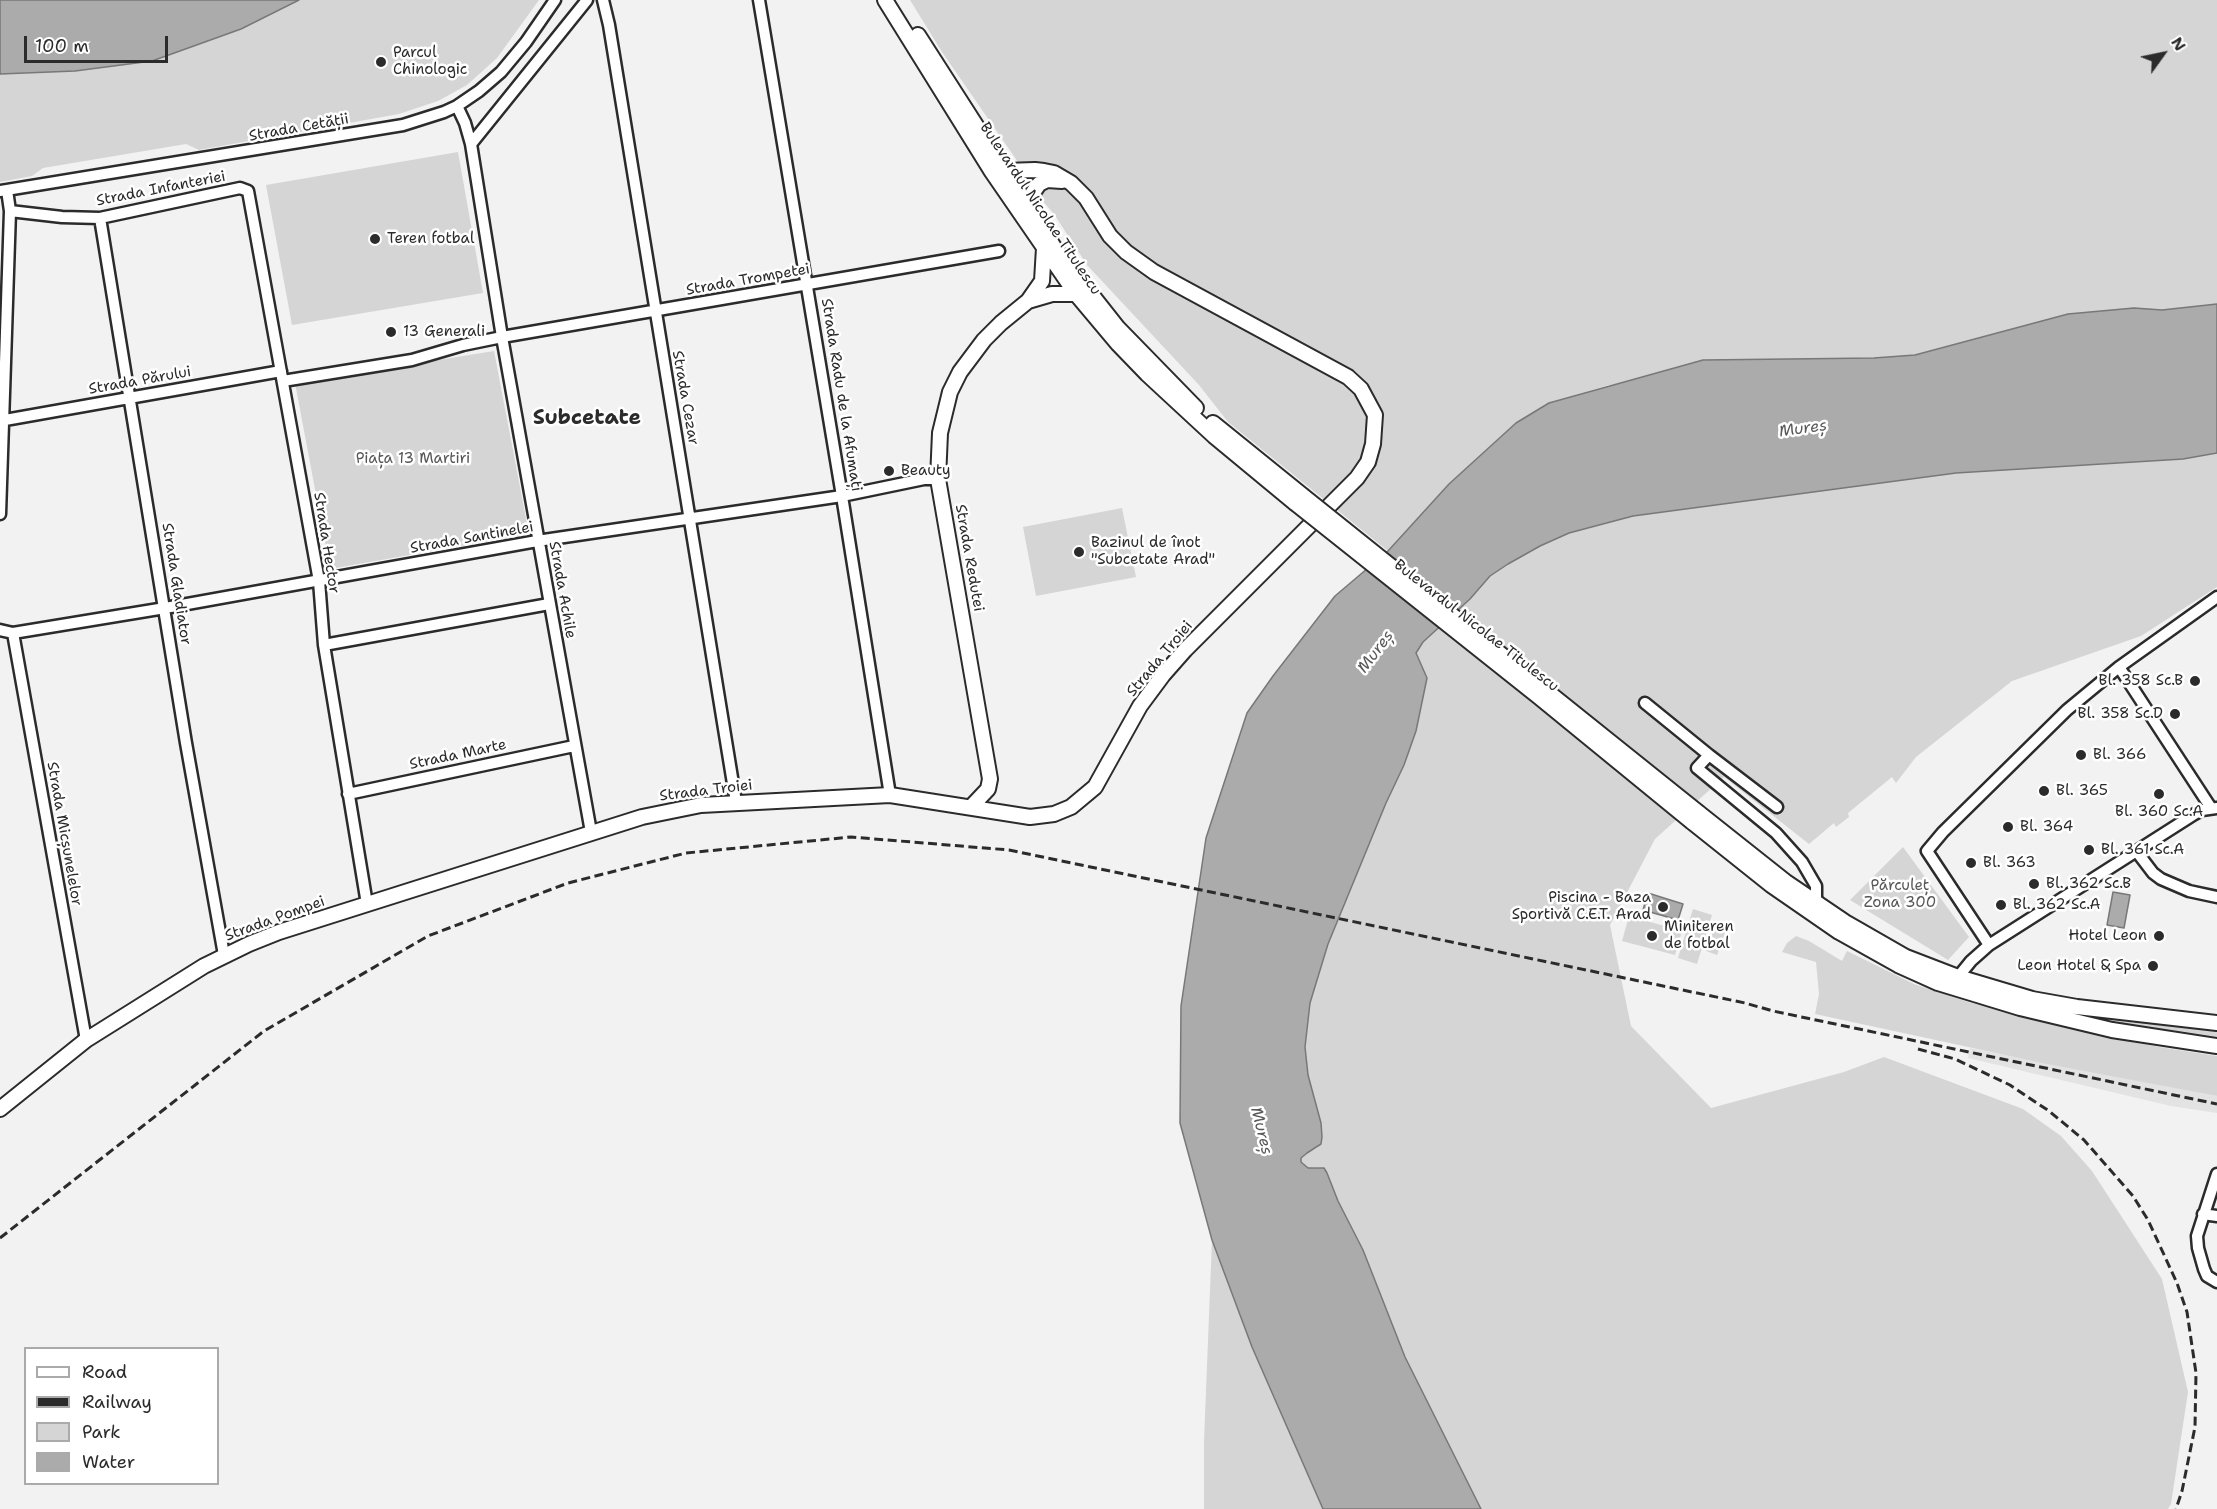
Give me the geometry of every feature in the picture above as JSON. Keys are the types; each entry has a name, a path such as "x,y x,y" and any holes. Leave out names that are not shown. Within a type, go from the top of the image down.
{"main road":[{"name":"Bulevardul Nicolae Titulescu","path":"885,0 992,172 1076,294 1118,345 1147,375 1214,436 1299,499 1695,817 1771,885 1839,932 1898,965 1938,982 2020,1008 2112,1030 2217,1046"},
{"name":"Bulevardul Nicolae Titulescu","path":"896,0 1031,213 1118,328 1149,362 1218,428 1299,499"},
{"path":"1005,171 1035,170 1054,173 1071,183"},
{"path":"1031,213 1032,194 1039,183 1047,180 1071,183"},
{"name":"Strada Troiei","path":"529,852 667,811 736,802 890,795 1017,816 1054,814 1071,807 1095,787 1140,706 1163,675 1215,620 1343,494 1368,462 1373,444 1375,415 1361,389 1348,377 1143,265 1110,236 1086,198 1071,183"},
{"path":"1028,302 1042,281 1044,248"},
{"path":"1028,302 1052,294 1076,294"},
{"name":"Strada Redutei","path":"971,807 988,789 990,779 938,479 940,433 950,392 960,372 995,328 1028,302"},
{"name":"Bulevardul Nicolae Titulescu","path":"1695,817 1845,922 1906,957 2005,993 2061,1005 2217,1023"},
{"name":"Strada Pompei","path":"0,1109 86,1040 224,955 279,932 529,852"}],"street":[{"name":"Strada Cetății","path":"3,190 403,125 457,106 479,91 501,72 526,42 555,0"},
{"path":"471,144 587,0"},
{"name":"Strada Cezar","path":"603,0 609,25 736,802"},
{"name":"Strada Radu de la Afumați","path":"759,0 890,795"},
{"name":"Strada Achile","path":"457,106 471,144 537,541 591,832"},
{"name":"Strada Infanteriei","path":"10,211 62,217 100,218 246,188"},
{"name":"Strada Hector","path":"246,188 249,194 319,581 324,645 367,904"},
{"path":"0,514 10,211 3,190"},
{"name":"Strada Gladiator","path":"100,218 190,766 224,955"},
{"name":"Strada Trompetei","path":"502,337 999,251"},
{"path":"282,376 412,360 463,345 502,337"},
{"name":"Strada Părului","path":"4,420 130,398 282,376"},
{"name":"Strada Santinelei","path":"13,633 537,541 842,496 924,479 938,479"},
{"path":"1989,945 1927,851 1943,832 2067,710 2119,667 2217,597"},
{"path":"324,645 549,604"},
{"path":"0,630 13,633"},
{"name":"Strada Micșunelelor","path":"13,633 86,1040"},
{"path":"1958,977 1989,945 2193,815 2214,808 2119,667"},
{"path":"1645,703 1777,807"},
{"name":"Strada Marte","path":"348,794 574,746"},
{"path":"1709,755 1697,768 1776,833 1802,862 1816,886 1816,902"},
{"path":"2137,852 2153,873 2161,879 2189,891 2217,897"},
{"path":"2217,1174 2197,1236 2198,1248 2207,1276 2217,1282"},
{"path":"2203,1214 2217,1216"}],"shaded area":[{"path":"1970,1048 2217,1096 2217,1113 2171,1106 1968,1058"}],"green space":[{"path":"299,0 539,0 497,58 467,85 438,101 399,114 199,150 186,144 43,168 32,176 0,182 0,74 75,71 152,61 241,29"},
{"path":"910,0 2217,0 2217,304 2162,310 2134,308 2068,314 1915,355 1609,385 1549,403 1516,423 1449,484 1388,551 1228,422 1199,385 1087,265 1054,214 1028,184 1018,162 942,52"},
{"name":"Teren fotbal","path":"458,152 483,293 292,325 266,185"},
{"name":"Piața 13 Martiri","path":"494,351 529,534 330,569 295,383"},
{"path":"2217,453 2217,587 2141,636 2012,681 1916,757 1896,783 1892,777 1848,813 1849,817 1836,827 1834,823 1809,844 1724,777 1655,839 1610,925 1631,1026 1711,1108 1844,1072 1884,1057 2023,1109 2061,1136 2092,1171 2162,1279 2188,1392 2171,1504 2168,1509 1481,1509 1405,1357 1363,1250 1338,1201 1327,1173 1319,1167 1308,1168 1301,1162 1301,1158 1317,1148 1321,1123 1308,1075 1305,1047 1310,1003 1328,944 1404,765 1416,731 1427,678 1416,653 1423,642 1470,599 1490,576 1508,564 1569,533 1633,516 1956,473 2183,459"},
{"name":"Bazinul de înot \"Subcetate Arad\"","path":"1122,508 1136,577 1036,596 1023,527"},
{"name":"Părculeț Zona 300","path":"1903,847 1969,937 1948,960 1850,900"},
{"path":"1693,909 1712,915 1697,964 1678,958"},
{"name":"Miniteren de fotbal","path":"1629,916 1682,931 1675,955 1622,941"},
{"path":"1715,926 1726,930 1717,955 1706,951"},
{"path":"1796,936 1809,941 1842,961 1847,951 1914,984 1971,1003 2159,1047 2217,1056 2217,1096 2047,1064 1815,1014 1819,994 1816,962 1782,952 1787,943"},
{"path":"2103,1015 2217,1029 2217,1038 2127,1027 2101,1021"},
{"path":"1212,1240 1252,1347 1323,1509 1204,1509 1204,1441"}],"water":[{"path":"0,0 299,0 241,29 152,61 75,71 0,74"},
{"name":"Mureș","path":"2217,304 2217,453 2183,459 1956,473 1633,516 1569,533 1508,564 1490,576 1470,599 1423,642 1416,653 1427,678 1416,731 1404,765 1328,944 1310,1003 1305,1047 1308,1075 1321,1123 1322,1137 1321,1144 1301,1158 1301,1162 1308,1168 1324,1168 1327,1173 1338,1201 1363,1250 1405,1357 1481,1509 1323,1509 1252,1347 1212,1240 1180,1123 1181,1006 1206,838 1247,713 1273,676 1335,596 1388,551 1449,484 1516,423 1549,403 1703,360 1874,358 1915,355 2068,314 2134,308 2162,310"},
{"path":"2113,892 2130,895 2124,928 2107,925"},
{"name":"Piscina - Baza Sportivă C.E.T. Arad","path":"1648,893 1683,904 1678,920 1643,910"}],"railway":[{"path":"0,1238 264,1031 428,936 568,883 686,853 851,837 1009,850 2217,1104"},
{"path":"1918,1049 1955,1059 2010,1085 2049,1111 2084,1140 2133,1196 2148,1220 2177,1283 2187,1312 2196,1373 2195,1427 2176,1509"}],"place":[{"name":"Parcul Chinologic","path":"381,62"},
{"name":"Teren fotbal","path":"375,239"},
{"name":"13 Generali","path":"391,332"},
{"name":"Beauty","path":"889,471"},
{"name":"Bazinul de înot \"Subcetate Arad\"","path":"1079,552"},
{"name":"Bl. 358 Sc.B","path":"2195,681"},
{"name":"Bl. 358 Sc.D","path":"2175,714"},
{"name":"Bl. 366","path":"2081,755"},
{"name":"Bl. 365","path":"2044,791"},
{"name":"Bl. 360 Sc.A","path":"2159,794"},
{"name":"Bl. 364","path":"2008,827"},
{"name":"Bl. 361 Sc.A","path":"2089,850"},
{"name":"Bl. 363","path":"1971,863"},
{"name":"Bl. 362 Sc.B","path":"2034,884"},
{"name":"Bl. 362 Sc.A","path":"2001,905"},
{"name":"Piscina - Baza Sportivă C.E.T. Arad","path":"1663,907"},
{"name":"Miniteren de fotbal","path":"1652,936"},
{"name":"Hotel Leon","path":"2159,936"},
{"name":"Leon Hotel & Spa","path":"2153,966"}],"district":[{"name":"Subcetate","path":"587,419"}]}
